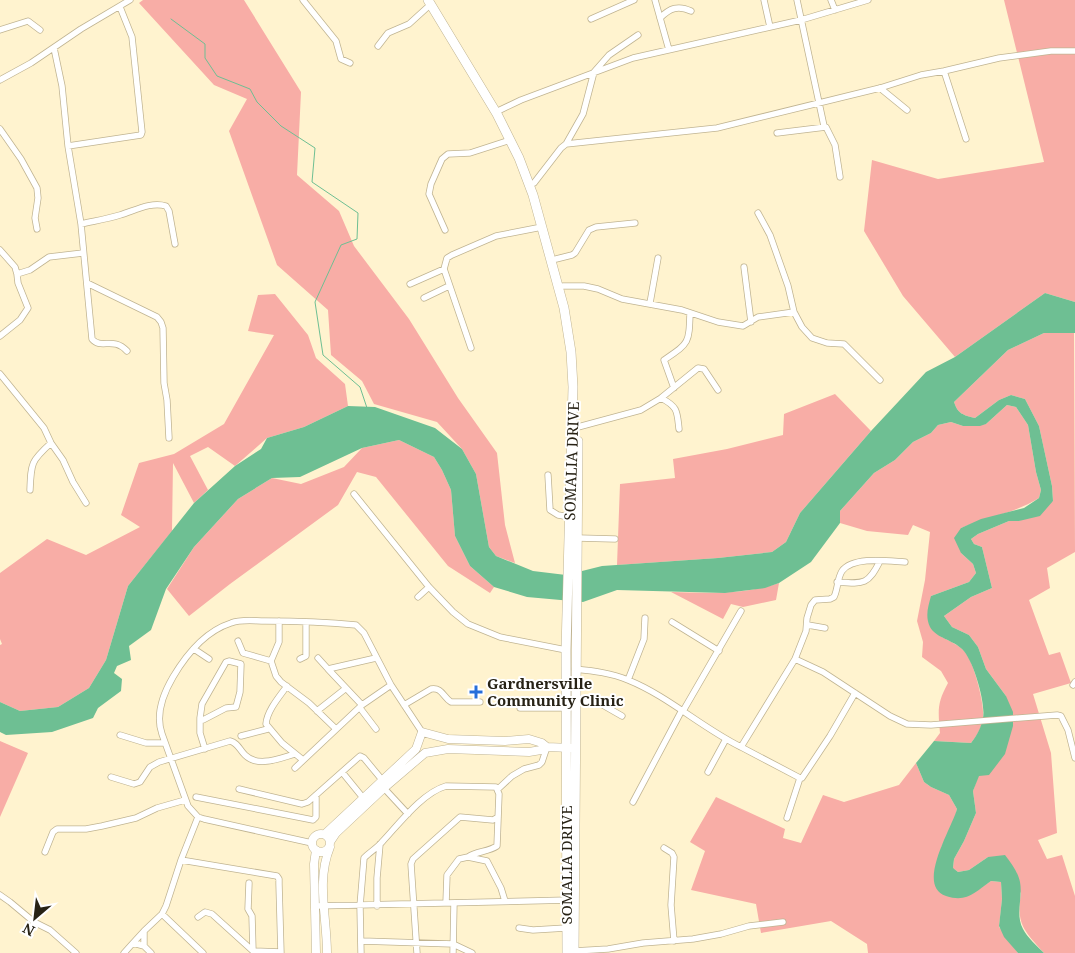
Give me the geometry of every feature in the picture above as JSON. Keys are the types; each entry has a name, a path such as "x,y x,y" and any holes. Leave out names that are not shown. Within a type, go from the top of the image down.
{"main road":[{"name":"SOMALIA DRIVE","path":"431,1 475,65 500,110 531,184 556,259 568,304 576,354 578,390 578,538 573,565"},
{"name":"SOMALIA DRIVE","path":"431,1 497,114 531,184 561,291 571,352 573,387 570,517 573,565 572,609 576,669 571,748 571,952"},
{"name":"SOMALIA DRIVE","path":"571,748 566,708 566,650 572,609"},
{"name":"SOMALIA DRIVE","path":"570,900 566,928 571,952"}],"street":[{"path":"303,0 336,41 342,59 350,63"},
{"path":"591,19 634,0"},
{"path":"655,0 669,50"},
{"path":"764,0 770,27"},
{"path":"797,0 824,126 835,145 840,176"},
{"path":"831,0 835,10"},
{"path":"500,110 521,100 633,58 801,20 868,0"},
{"path":"378,46 388,33 409,24 431,1"},
{"path":"0,80 125,4 132,37 141,135 68,146"},
{"path":"660,18 666,12 677,7 691,11"},
{"path":"0,30 28,21 40,30"},
{"path":"531,184 566,144 583,114 594,72 608,55 638,35"},
{"path":"54,48 62,86 68,146 81,224 82,252 93,340 102,344 116,343 127,351"},
{"path":"566,144 717,128 880,88 921,75 999,58 1051,51 1075,51"},
{"path":"944,71 966,139"},
{"path":"880,88 907,110"},
{"path":"777,133 824,126"},
{"path":"0,128 21,159 37,188 38,198 35,218 37,229"},
{"path":"445,230 429,194 431,184 444,156 452,153 470,153 510,140"},
{"path":"81,224 119,215 142,207 162,205 166,206 169,211 175,244"},
{"path":"758,213 770,235 788,286 794,312 802,327 809,336 827,344 844,344 880,380"},
{"path":"556,259 575,253 589,230 596,227 635,223"},
{"path":"471,348 444,269 447,258 496,236 542,227"},
{"path":"0,250 12,263 27,305 27,310 20,320 0,336"},
{"path":"17,274 30,270 49,258 82,252"},
{"path":"650,303 658,258"},
{"path":"744,267 751,322"},
{"path":"410,284 444,269"},
{"path":"86,283 156,317 161,322 163,328 164,383 170,438"},
{"path":"424,298 449,286"},
{"path":"563,286 584,286 598,289 622,299 650,303 727,324 743,326 758,316 794,312"},
{"path":"674,388 664,360 686,344 689,334 690,313"},
{"path":"578,426 632,413 661,398 695,370 702,368 718,390"},
{"path":"0,374 2,383 33,414 44,428 86,503"},
{"path":"661,398 677,410 680,429"},
{"path":"30,490 31,466 34,460 51,443"},
{"path":"548,475 550,510 558,515 570,517"},
{"path":"354,494 429,588 468,624 482,631 528,644 566,650"},
{"path":"578,538 615,539"},
{"path":"837,582 864,582 869,580 880,561"},
{"path":"741,747 795,659 808,625 807,618 812,602 834,597 841,572 849,564 880,561 905,562"},
{"path":"418,597 429,588"},
{"path":"633,802 682,711 741,611"},
{"path":"628,680 644,638 645,618"},
{"path":"422,732 416,749 336,832 325,851 314,846 198,817 191,811 185,800 159,725 159,716 164,696 179,667 194,648 215,631 230,623 252,620 356,625 364,633 391,685 422,732 448,739 505,741 528,739 542,743 547,747"},
{"path":"279,621 279,642 271,661 276,676 336,729"},
{"path":"300,659 306,656 306,622"},
{"path":"672,622 719,651"},
{"path":"808,625 825,628"},
{"path":"200,718 203,720 226,708 236,707 240,692 243,653 238,641"},
{"path":"194,648 209,659"},
{"path":"243,653 271,661"},
{"path":"318,658 361,706 376,729"},
{"path":"328,669 376,658"},
{"path":"795,659 823,672 907,724 923,723 931,725 1060,716 1068,730 1075,758"},
{"path":"205,749 200,733 202,704 226,662 241,664"},
{"path":"576,669 603,672 628,680 682,711 726,740 800,778"},
{"path":"295,768 361,706 391,685"},
{"path":"287,686 266,720 268,729 303,760"},
{"path":"404,705 436,688 451,702 480,702"},
{"path":"317,711 345,689"},
{"path":"788,818 800,778 804,776 856,693"},
{"path":"575,701 601,704 622,716"},
{"path":"520,708 566,708"},
{"path":"240,736 268,729"},
{"path":"120,735 146,743 165,743"},
{"path":"448,739 448,749"},
{"path":"708,772 726,740"},
{"path":"111,778 134,784 140,782 150,767 230,741 236,743 245,755 251,759 266,761 295,754"},
{"path":"505,741 505,751"},
{"path":"327,953 314,864 316,835 325,834 382,784 425,753 448,749 535,751 547,747 571,748"},
{"path":"446,903 447,875 459,859 497,846 498,789 512,776 524,769 540,765 547,747"},
{"path":"416,749 425,753"},
{"path":"239,789 302,804 308,802 360,756 364,758 382,784 408,814"},
{"path":"342,772 364,799"},
{"path":"361,953 360,906 364,858 408,814 434,792 446,786 496,787 498,789"},
{"path":"196,797 313,820 316,817 316,795"},
{"path":"45,852 53,832 57,829 86,829 102,826 136,818 158,808 185,800"},
{"path":"124,953 162,914 198,817"},
{"path":"417,953 411,864 413,859 460,817 493,820 498,817"},
{"path":"316,953 324,865 330,844 325,834"},
{"path":"378,906 377,878 380,844"},
{"path":"664,848 674,857 671,905 674,942"},
{"path":"468,856 488,861 505,900"},
{"path":"181,860 277,876 279,884 281,952 253,951 212,914 205,912 198,917"},
{"path":"249,883 248,909 252,916 253,951"},
{"path":"0,896 34,922 50,930 76,953"},
{"path":"319,906 378,906 505,900 570,900"},
{"path":"453,953 454,903"},
{"path":"162,914 203,953"},
{"path":"571,952 608,949 643,943 674,942 721,934 750,926 783,922"},
{"path":"519,928 533,930 566,928"},
{"path":"144,931 144,946"},
{"path":"362,941 453,944 472,953"},
{"path":"133,943 144,946 152,953"}],"shaded area":[{"path":"143,0 244,0 301,92 297,175 339,211 354,246 409,319 458,398 497,453 505,525 515,563 496,556 489,547 476,474 462,449 437,422 374,404 362,381 331,355 328,310 277,265 229,131 247,99 214,85 139,3"},
{"path":"1004,0 1075,0 1075,302 1045,293 955,357 903,296 864,231 872,160 938,179 1044,162"},
{"path":"1045,293 1075,302 1075,333 1044,333 1008,350 954,402 961,413 975,418 999,400 1011,395 1025,399 1039,426 1052,486 1053,501 1040,516 1019,521 1009,521 978,534 971,539 974,544 982,547 992,588 971,597 944,616 952,627 969,635 978,647 986,669 1006,696 1013,712 1013,726 1005,754 989,775 979,776 973,791 976,813 954,859 953,868 958,872 969,870 988,857 1005,855 1016,871 1020,882 1019,912 1023,929 1044,953 1018,953 1004,937 999,926 1002,899 1001,882 991,881 970,895 960,898 946,896 937,890 934,881 938,856 957,809 949,795 924,782 916,763 934,741 971,743 983,718 981,692 966,654 958,646 933,631 927,615 931,596 969,582 976,573 973,564 961,553 954,538 961,528 981,519 1024,508 1039,498 1041,490 1028,425 1016,407 1007,405 986,424 980,426 963,426 951,422 938,425 931,433 913,442 895,460 874,473 840,511 840,523 811,562 779,583 765,588 725,593 617,590 583,602 527,597 494,587 470,566 455,536 451,490 434,457 399,440 362,448 300,477 272,478 238,499 194,547 166,589 151,630 129,646 131,660 117,666 114,673 122,679 121,691 98,708 93,718 52,732 6,735 0,732 0,702 20,711 58,707 89,688 106,660 128,586 194,503 235,466 261,449 267,438 304,427 348,406 375,407 435,428 462,449 476,474 489,547 496,556 533,571 566,575 602,566 718,558 772,552 786,542 800,513 871,431 926,372 955,357"},
{"path":"275,294 308,335 316,358 345,384 348,406 304,427 267,438 235,466 208,447 190,456 208,490 194,503 173,463 172,531 128,586 106,660 89,688 58,707 20,711 0,702 0,645 2,644 0,639 0,573 47,539 86,555 140,527 121,515 139,463 174,454 224,424 274,335 248,331 258,295"},
{"path":"1074,332 1075,552 1047,568 1050,588 1029,600 1049,655 1060,652 1071,683 1033,694 1051,753 1057,833 1038,840 1047,859 1062,855 1075,896 1075,953 1044,953 1023,926 1020,913 1021,893 988,857 969,870 958,872 953,868 954,859 976,813 973,791 1006,696 986,669 978,647 969,635 952,627 944,616 971,597 992,588 982,547 974,544 971,539 978,534 1009,521 1019,521 1053,501 1052,486 1039,426 1025,399 1011,395 999,400 975,418 961,413 954,402 1008,350 1044,333"},
{"path":"835,394 871,431 800,513 786,542 772,552 617,565 620,484 675,478 673,459 727,449 783,435 784,414"},
{"path":"1007,405 1016,407 1028,425 1041,490 1039,498 1030,503 961,528 961,553 973,564 976,573 969,582 931,596 940,636 961,648 969,658 978,685 983,712 980,728 971,743 934,741 940,733 939,707 948,683 941,671 922,657 923,642 917,621 925,580 930,532 913,525 908,535 867,531 840,523 840,511 874,473 895,460 913,442 931,433 938,425 951,422 963,426 986,424"},
{"path":"399,440 434,457 442,470 451,490 455,536 470,566 494,587 490,593 448,566 376,477 357,472 338,505 189,616 167,589 194,547 238,499 272,478 301,484 344,467 362,448"},
{"path":"779,583 776,600 743,607 731,604 723,619 671,592 712,593 752,590"},
{"path":"0,741 28,753 0,817"},
{"path":"916,763 924,782 949,795 957,809 954,822 941,848 970,895 991,881 1001,882 1002,899 999,927 1018,953 868,953 867,944 831,921 761,933 756,904 691,890 705,851 690,842 716,797 785,829 783,838 801,843 823,795 844,802 899,785"}],"waterway":[{"path":"171,19 205,44 205,58 217,76 250,89 257,102 281,126 315,148 312,182 358,213 357,239 341,245 315,302 323,355 360,387 367,408"}],"place":[{"name":"Gardnersville Community Clinic","path":"476,692"}]}
